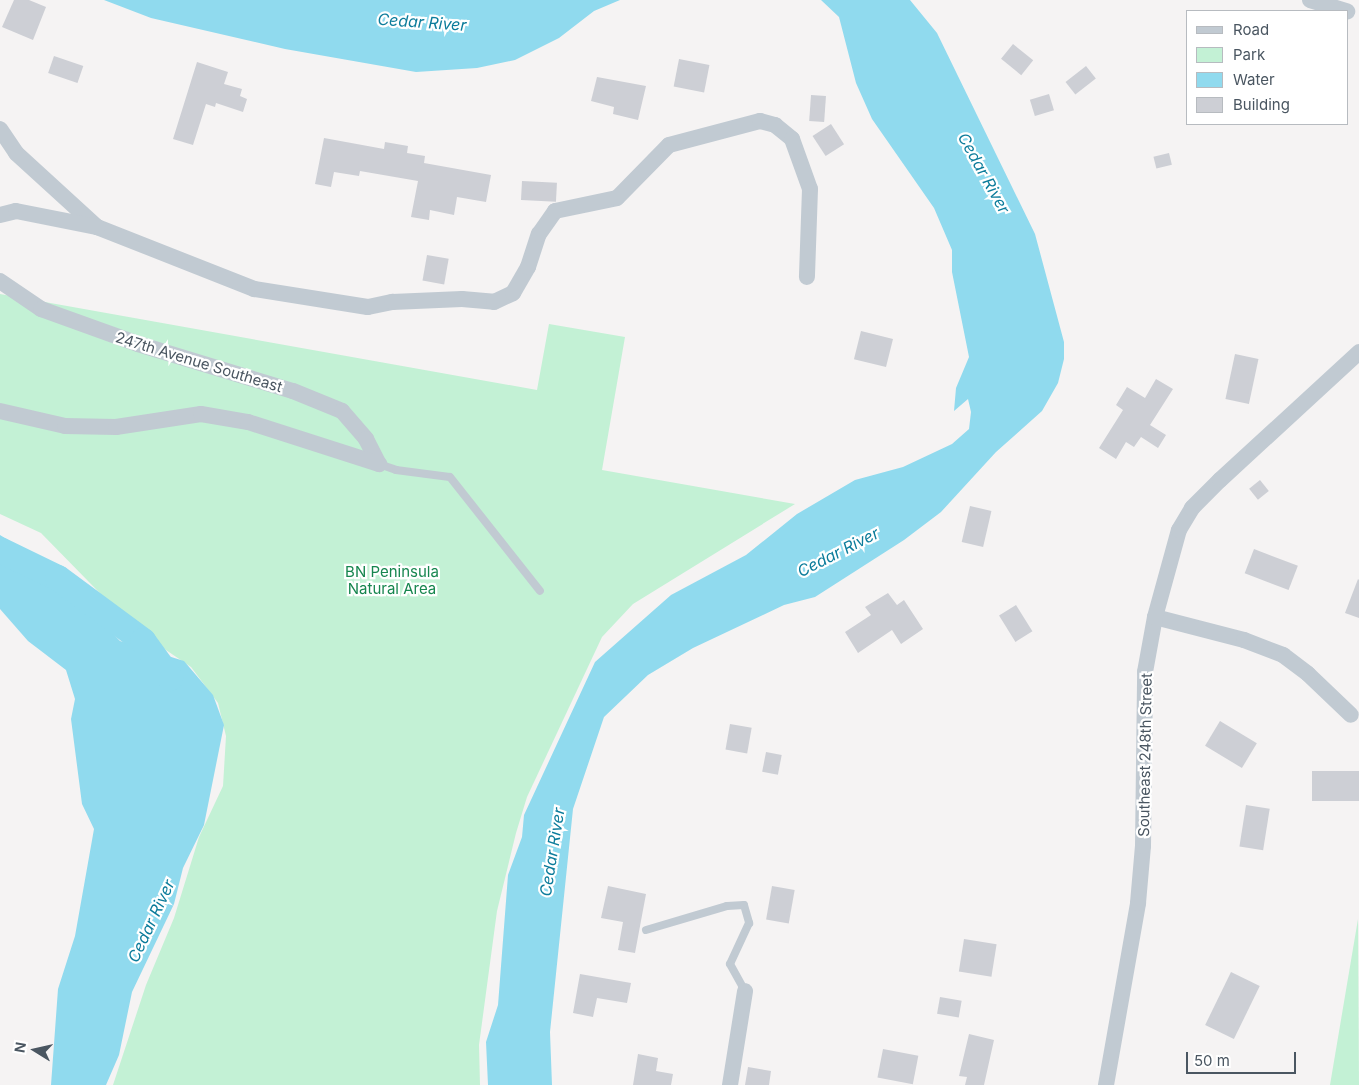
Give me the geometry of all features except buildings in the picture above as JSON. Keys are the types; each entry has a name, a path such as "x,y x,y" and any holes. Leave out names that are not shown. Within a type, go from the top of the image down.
{"street":[{"path":"1310,0 1341,10"},
{"path":"0,214 16,211 97,228 254,289 368,307 392,302 462,299 494,302 512,293 528,267 539,234 555,211 617,198 669,145 760,121 775,124 792,139 810,189 807,277"},
{"path":"0,129 16,153 97,228"},
{"name":"247th Avenue Southeast","path":"0,281 41,309 138,344 293,391 342,411 366,439 379,464"},
{"name":"Southeast 248th Street","path":"1106,1085 1138,903 1143,846 1145,672 1155,617 1174,546 1192,508 1359,352"},
{"path":"0,411 65,426 99,427 201,414 248,422 379,464"},
{"path":"1155,617 1244,640 1283,656 1308,674 1355,716"},
{"path":"730,1085 745,991"}],"lane":[{"path":"379,464 396,470 450,477 540,591"},
{"path":"646,930 727,906 744,905 749,923 730,964 745,991"}],"green space":[{"name":"BN Peninsula Natural Area","path":"0,294 537,390 549,324 625,337 602,470 795,504 633,604 602,637 527,797 516,833 497,911 479,1045 480,1085 113,1085 146,985 174,918 199,837 223,786 226,736 218,703 191,667 135,629 41,533 0,514"},
{"path":"1358,919 1359,1085 1330,1085"}],"water":[{"path":"104,0 620,0 594,11 559,38 515,60 477,68 416,72 285,49 151,18"},
{"path":"821,0 910,0 937,33 1035,234 1064,342 1064,359 1058,383 1042,411 996,452 941,512 904,540 815,597 784,605 693,648 648,675 604,717 573,809 550,1032 552,1085 488,1085 486,1042 498,1005 508,875 522,837 524,815 595,662 671,595 746,555 797,514 855,480 903,467 952,444 969,429 971,412 968,399 954,411 956,388 969,357 952,272 952,250 934,208 872,119 856,83 839,17"},
{"path":"0,535 50,566 84,597 96,616 120,641 184,661 213,695 224,725 204,825 183,868 174,904 132,992 119,1055 106,1085 51,1085 58,989 75,936 94,829 82,804 71,719 75,699 66,670 28,641 0,609"}],"waterway":[{"name":"Cedar River","path":"0,550 58,578 143,641 170,678"}]}
